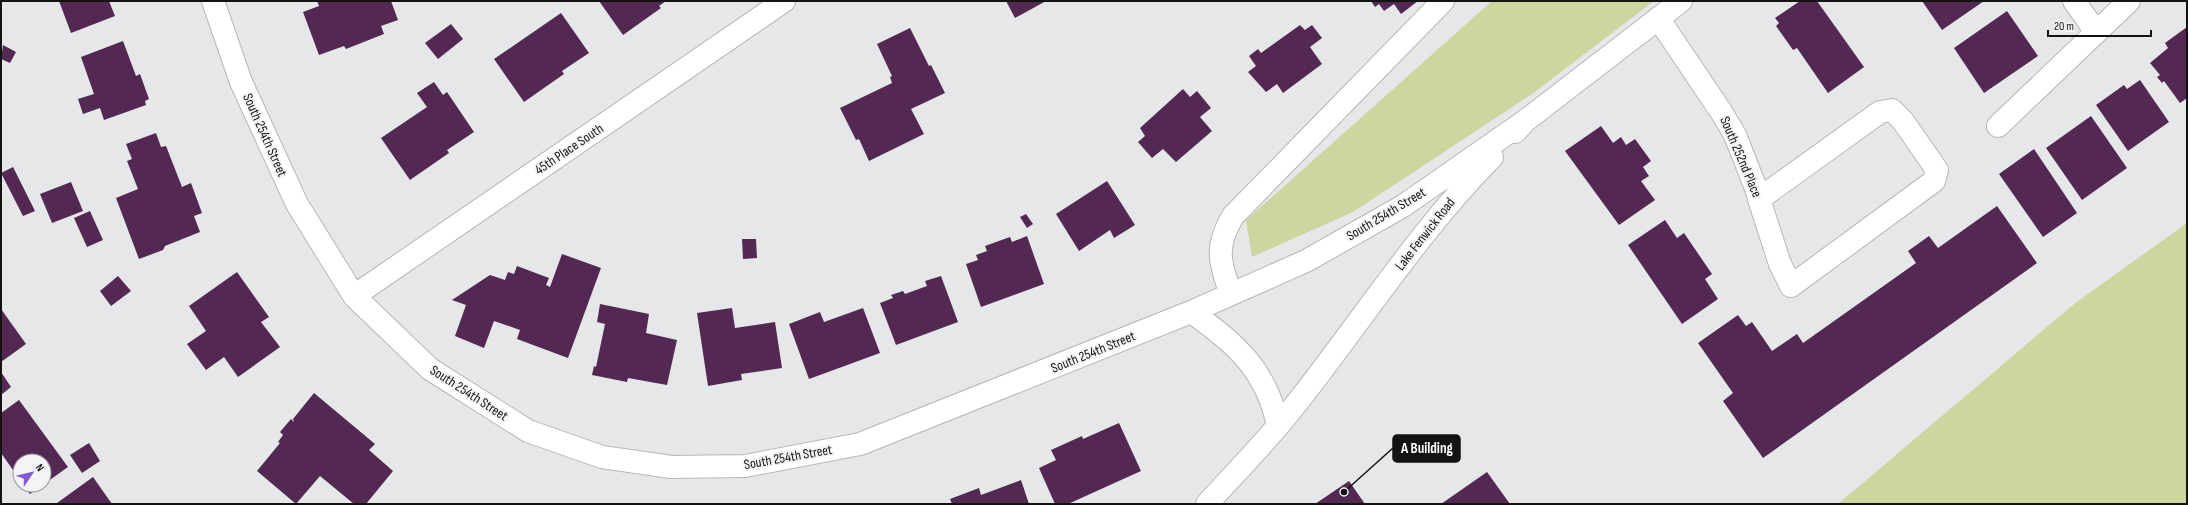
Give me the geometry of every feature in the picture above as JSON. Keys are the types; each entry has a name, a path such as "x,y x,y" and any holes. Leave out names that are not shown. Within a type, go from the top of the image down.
{"street":[{"name":"South 254th Street","path":"214,1 242,82 297,204 354,296 430,369 528,431 602,457 671,467 745,466 860,444 1191,312 1306,260 1403,206 1526,121"},
{"name":"45th Place South","path":"354,296 784,1"},
{"path":"1231,294 1224,275 1220,250 1223,234 1233,216 1443,1"},
{"name":"Lake Fenwick Road","path":"1207,504 1278,426 1365,315 1420,239 1466,183 1526,121 1681,1"},
{"path":"2074,1 2096,32"},
{"path":"1998,126 2129,1"},
{"name":"South 252nd Place","path":"1658,18 1722,113 1746,161 1780,264 1791,286 1934,181 1937,170 1903,121 1892,110 1880,112 1759,199"},
{"path":"1191,312 1221,333 1249,362 1258,374 1273,403 1278,426"}],"green space":[{"path":"1492,1 1654,1 1532,94 1353,212 1252,257 1246,220"},
{"path":"2187,223 2187,504 1838,504 2074,304"}],"building":[{"path":"59,1 109,1 115,16 71,33"},
{"path":"317,1 391,1 398,20 381,26 384,34 346,49 344,46 319,55 303,12 319,6"},
{"path":"599,1 666,1 659,6 661,8 623,35"},
{"path":"1006,1 1046,1 1015,18"},
{"path":"1371,1 1418,1 1401,14 1394,4 1384,11 1379,4 1375,7"},
{"path":"1800,1 1817,1 1864,67 1828,93 1797,48 1793,50 1776,26 1779,23 1775,18"},
{"path":"1922,1 1984,1 1942,30"},
{"path":"2007,11 2038,56 1984,93 1954,48"},
{"path":"561,13 589,53 562,71 564,74 524,102 494,59"},
{"path":"451,24 463,39 438,59 425,43"},
{"path":"1300,25 1305,30 1312,25 1322,38 1310,47 1322,64 1283,93 1277,84 1266,92 1248,72 1256,66 1249,56 1258,49 1261,53"},
{"path":"2187,27 2187,98 2180,103 2164,81 2162,83 2157,77 2160,75 2150,63 2168,48 2165,43"},
{"path":"910,28 929,66 931,65 945,93 911,109 924,134 869,161 859,139 856,140 840,108 892,83 890,77 892,76 877,44"},
{"path":"123,41 136,76 140,74 149,99 145,101 146,105 104,120 100,108 83,114 78,99 94,94 81,57"},
{"path":"3,45 16,52 10,63 1,59"},
{"path":"2140,80 2169,122 2128,151 2096,105 2124,85 2127,89"},
{"path":"434,82 443,95 447,92 474,132 447,150 449,153 410,180 381,138 427,107 417,93"},
{"path":"1183,89 1190,97 1197,91 1211,108 1200,117 1212,131 1176,162 1163,149 1152,158 1138,142 1145,136 1140,128"},
{"path":"2091,116 2127,168 2082,200 2046,148"},
{"path":"1601,126 1613,143 1621,137 1626,145 1635,139 1651,161 1643,167 1649,176 1641,181 1655,200 1619,225 1565,151"},
{"path":"156,133 161,147 166,146 182,187 191,183 202,213 194,216 200,232 165,246 163,250 139,259 116,198 138,189 127,161 132,159 126,144"},
{"path":"2034,149 2077,213 2043,237 1999,174"},
{"path":"13,167 35,211 23,216 1,173"},
{"path":"1107,181 1135,225 1114,238 1110,230 1079,251 1056,214"},
{"path":"71,182 83,211 52,223 40,194"},
{"path":"1997,206 2037,263 1763,458 1723,401 1733,393 1698,343 1738,315 1746,326 1752,322 1772,351 1797,334 1803,343 1916,263 1908,251 1929,236 1938,248"},
{"path":"90,211 103,240 87,247 74,218"},
{"path":"1026,214 1033,224 1027,228 1020,217"},
{"path":"1665,220 1677,238 1684,233 1712,274 1705,279 1718,299 1682,324 1628,245"},
{"path":"1027,236 1044,284 981,307 966,264 978,260 976,255 987,251 985,246 1010,237 1012,242"},
{"path":"742,239 756,239 757,258 743,259"},
{"path":"562,254 601,268 568,358 517,339 520,330 494,321 484,348 455,336 466,305 452,300 490,275 505,280 508,272 514,274 517,266 549,278 546,285 550,287"},
{"path":"237,272 269,317 261,322 280,347 238,377 224,357 206,370 187,344 206,331 189,306"},
{"path":"118,276 131,291 111,306 100,291"},
{"path":"941,276 958,322 896,345 880,303 893,298 891,295 903,291 905,294 927,286 925,281"},
{"path":"600,304 649,314 646,333 677,340 667,385 628,378 627,382 592,375 594,366 596,367 605,324 597,322"},
{"path":"732,308 735,328 775,322 782,368 741,374 742,380 708,386 697,313"},
{"path":"863,308 880,353 809,379 789,324 820,312 824,322"},
{"path":"1,309 26,344 1,362"},
{"path":"1,372 11,387 1,395"},
{"path":"314,393 375,444 369,450 393,471 366,504 354,504 320,476 296,504 257,471 280,443 278,442 283,435 280,432 291,419 294,422 293,419"},
{"path":"19,400 68,467 52,478 52,453 12,453 12,469 1,453 1,413"},
{"path":"1119,423 1141,471 1068,504 1055,504 1039,468 1056,460 1051,450 1082,436 1083,439"},
{"path":"89,443 100,461 82,473 70,455"},
{"path":"1487,472 1510,504 1441,504"},
{"path":"93,477 112,504 57,503"},
{"path":"1021,480 1029,504 952,504 950,499 979,488 981,495"},
{"path":"1349,481 1365,504 1315,504"}],"place":[{"name":"A Building","path":"1344,492"}]}
